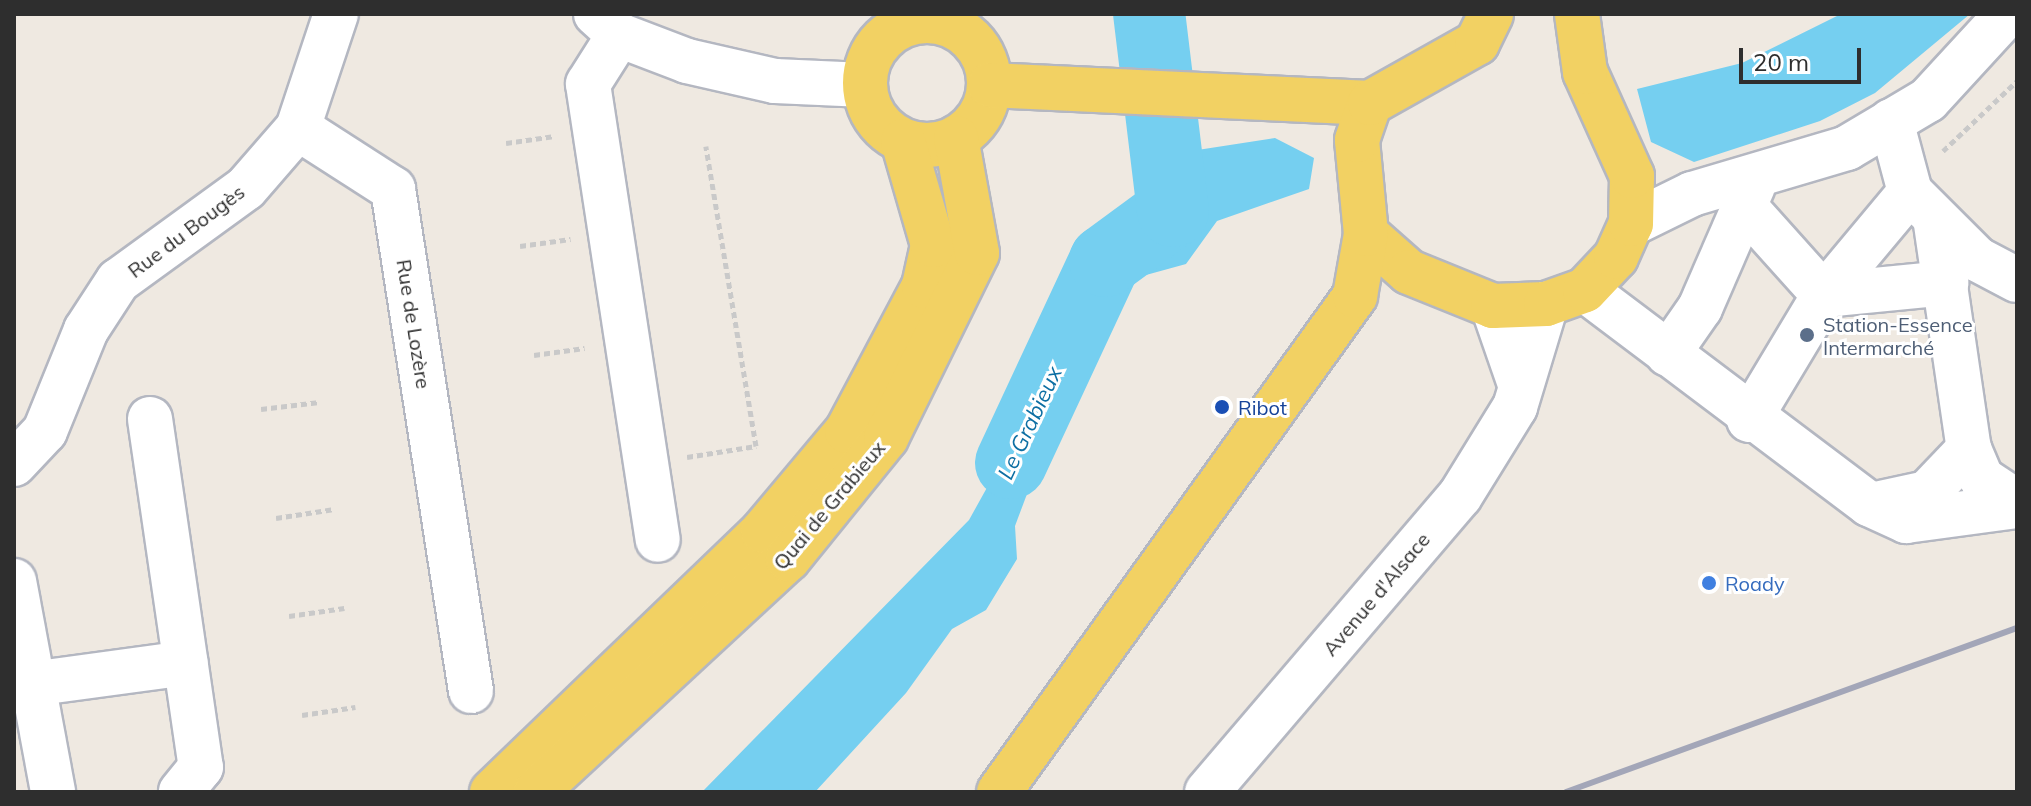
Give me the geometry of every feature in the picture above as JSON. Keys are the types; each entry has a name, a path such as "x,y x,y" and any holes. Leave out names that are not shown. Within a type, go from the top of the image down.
{"main road":[{"path":"1003,83 980,115 956,138 939,145 903,141 881,126 865,85 872,52 915,18 960,21 1003,83 1285,103 1364,122 1477,43 1491,14"},
{"path":"1366,234 1409,272 1493,306 1566,297 1616,257 1631,224 1632,176 1585,72 1577,14"},
{"path":"999,792 1355,296 1366,234 1364,122"},
{"name":"Quai de Grabieux","path":"536,792 788,559 886,438 977,253 956,138"},
{"name":"Quai de Grabieux","path":"492,792 763,531 847,431 924,286 933,245 903,141"},
{"path":"1355,296 1409,272"}],"street":[{"path":"298,128 336,14"},
{"path":"1632,176 1692,194 1751,192 1847,148 1928,100 2007,14"},
{"path":"658,540 588,84 608,25 775,81 865,85"},
{"path":"1891,121 1946,283 1969,449 1982,479 2017,504"},
{"name":"Rue du Bougès","path":"14,464 45,431 86,330 118,281 246,188 298,128"},
{"name":"Rue de Lozère","path":"298,128 393,189 471,691"},
{"path":"1751,192 1824,295"},
{"path":"1668,354 1700,308 1751,192"},
{"path":"1631,224 1692,194"},
{"path":"1917,199 2017,280"},
{"path":"1749,420 1824,295 1917,199"},
{"path":"1824,295 1946,283"},
{"path":"1566,297 1668,354 1749,420 1869,504 1906,521 2017,504"},
{"name":"Avenue d'Alsace","path":"1207,792 1460,496 1504,428 1519,381 1566,297"},
{"path":"1493,306 1519,381"},
{"path":"150,419 201,767 181,792"},
{"path":"1869,504 1927,493 1969,449"},
{"path":"14,581 53,792"},
{"path":"31,684 186,663"}],"path":[{"path":"1917,199 2017,81"},
{"path":"647,464 756,446 706,146"},
{"path":"534,355 628,342"},
{"path":"261,409 320,402"},
{"path":"276,518 334,509"},
{"path":"289,616 344,608"},
{"path":"302,715 355,707"}],"water":[{"path":"1129,14 1162,14 1191,151 1275,138 1314,158 1309,189 1217,221 1186,264 1146,275 1129,258 1109,257 1123,226 1164,197"},
{"path":"1841,14 1970,14 1875,93 1820,121 1694,162 1651,142 1637,89 1742,63"},
{"path":"1050,374 1033,478 1015,526 1017,559 986,610 952,629 906,693 815,792 702,792 969,520"}],"pier":[{"path":"1128,50 1172,53 1191,134 1148,131"}],"waterway":[{"name":"Le Grabieux","path":"1011,463 1105,261 1173,211 1149,14"}],"railway":[{"path":"1566,792 2017,628"}],"place":[{"name":"Station-Essence Intermarché","path":"1807,335"},
{"name":"Ribot","path":"1222,407"},
{"name":"Roady","path":"1709,583"}]}
